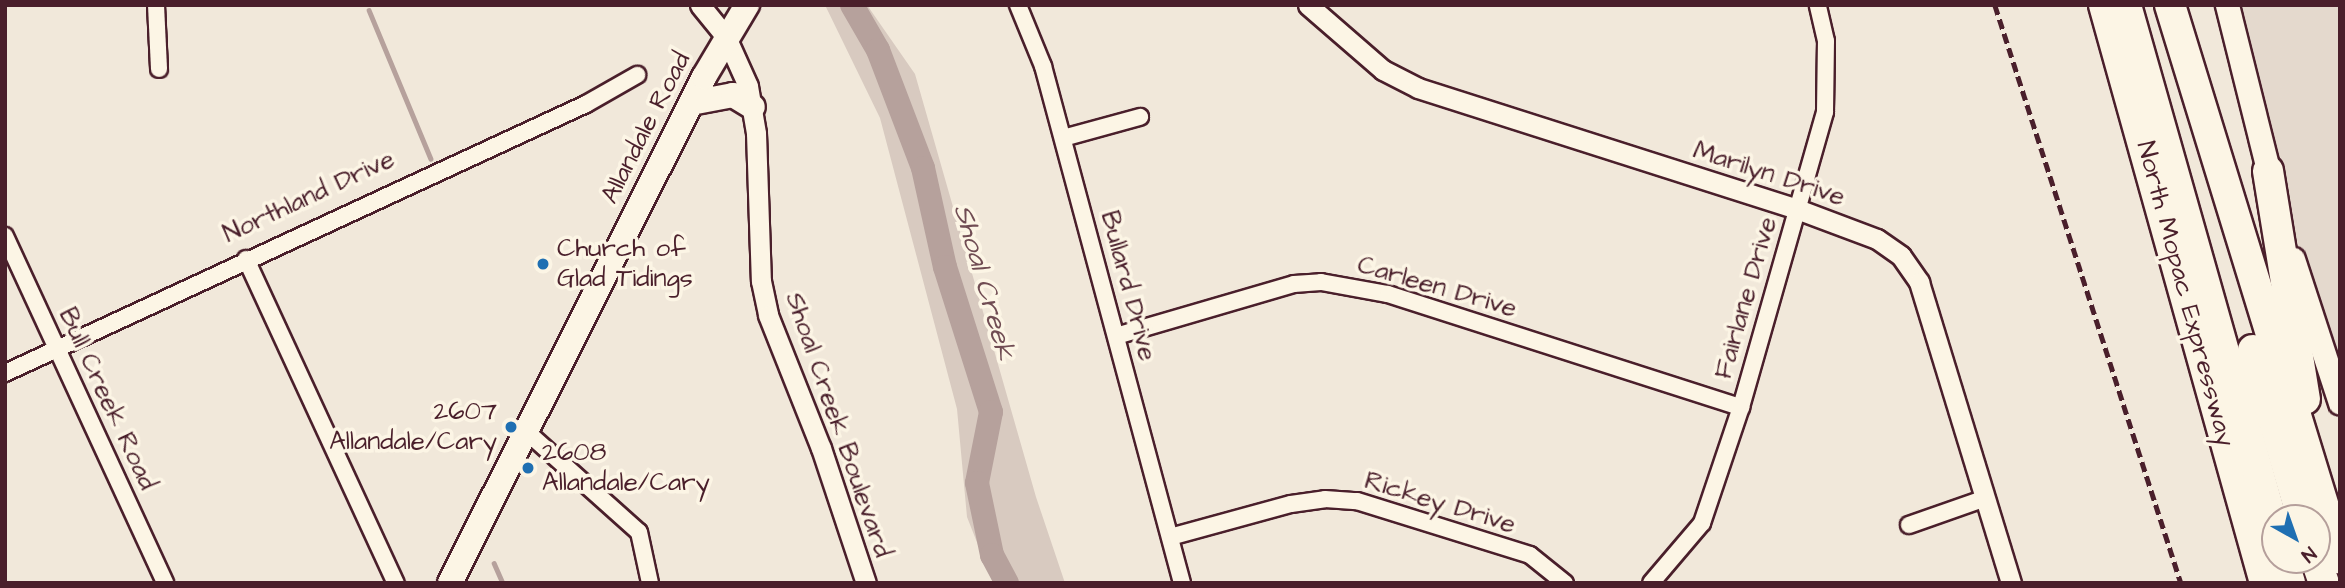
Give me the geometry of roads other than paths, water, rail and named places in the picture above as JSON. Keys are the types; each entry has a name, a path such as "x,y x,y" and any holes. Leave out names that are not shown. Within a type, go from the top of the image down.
{"highway":[{"name":"North Mopac Expressway","path":"2104,5 2265,583"},
{"path":"2126,5 2266,504"},
{"path":"2153,5 2298,504"},
{"path":"2170,5 2340,559"},
{"path":"2268,171 2319,489"}],"main road":[{"path":"726,37 747,5"},
{"path":"2227,5 2268,171 2340,403"},
{"name":"Allandale Road","path":"450,583 726,37"},
{"path":"691,103 733,95 753,107"}],"street":[{"path":"156,5 159,69"},
{"name":"Shoal Creek Boulevard","path":"700,5 726,37 753,107 761,281 768,315 821,448 866,583"},
{"name":"Bullard Drive","path":"1018,5 1044,66 1182,583"},
{"name":"Marilyn Drive","path":"1308,5 1383,70 1418,88 1797,209 1877,239 1901,256 1919,282 1983,499 2011,583"},
{"name":"Fairlane Drive","path":"1651,583 1682,552 1702,523 1741,407 1825,112 1826,41 1818,5"},
{"name":"Northland Drive","path":"5,373 246,259 586,104 637,75"},
{"path":"1063,138 1140,117"},
{"name":"Bull Creek Road","path":"5,236 165,583"},
{"path":"246,259 396,583"},
{"name":"Carleen Drive","path":"1116,336 1294,284 1321,282 1388,294 1741,407"},
{"path":"527,432 639,532 650,583"},
{"name":"Rickey Drive","path":"1170,537 1291,504 1325,499 1357,501 1530,555 1565,583"},
{"path":"1909,525 1983,499"}],"waterway":[{"name":"Shoal Creek","path":"852,5 878,50 923,168 945,267 991,412 977,483 992,555 1007,583"},
{"path":"369,10 431,159"},
{"path":"494,563 503,583"}],"railway":[{"path":"1995,5 2181,583"}],"place":[{"name":"Church of Glad Tidings","path":"543,264"},
{"name":"2607 Allandale/Cary","path":"511,427"},
{"name":"2608 Allandale/Cary","path":"528,468"}]}
